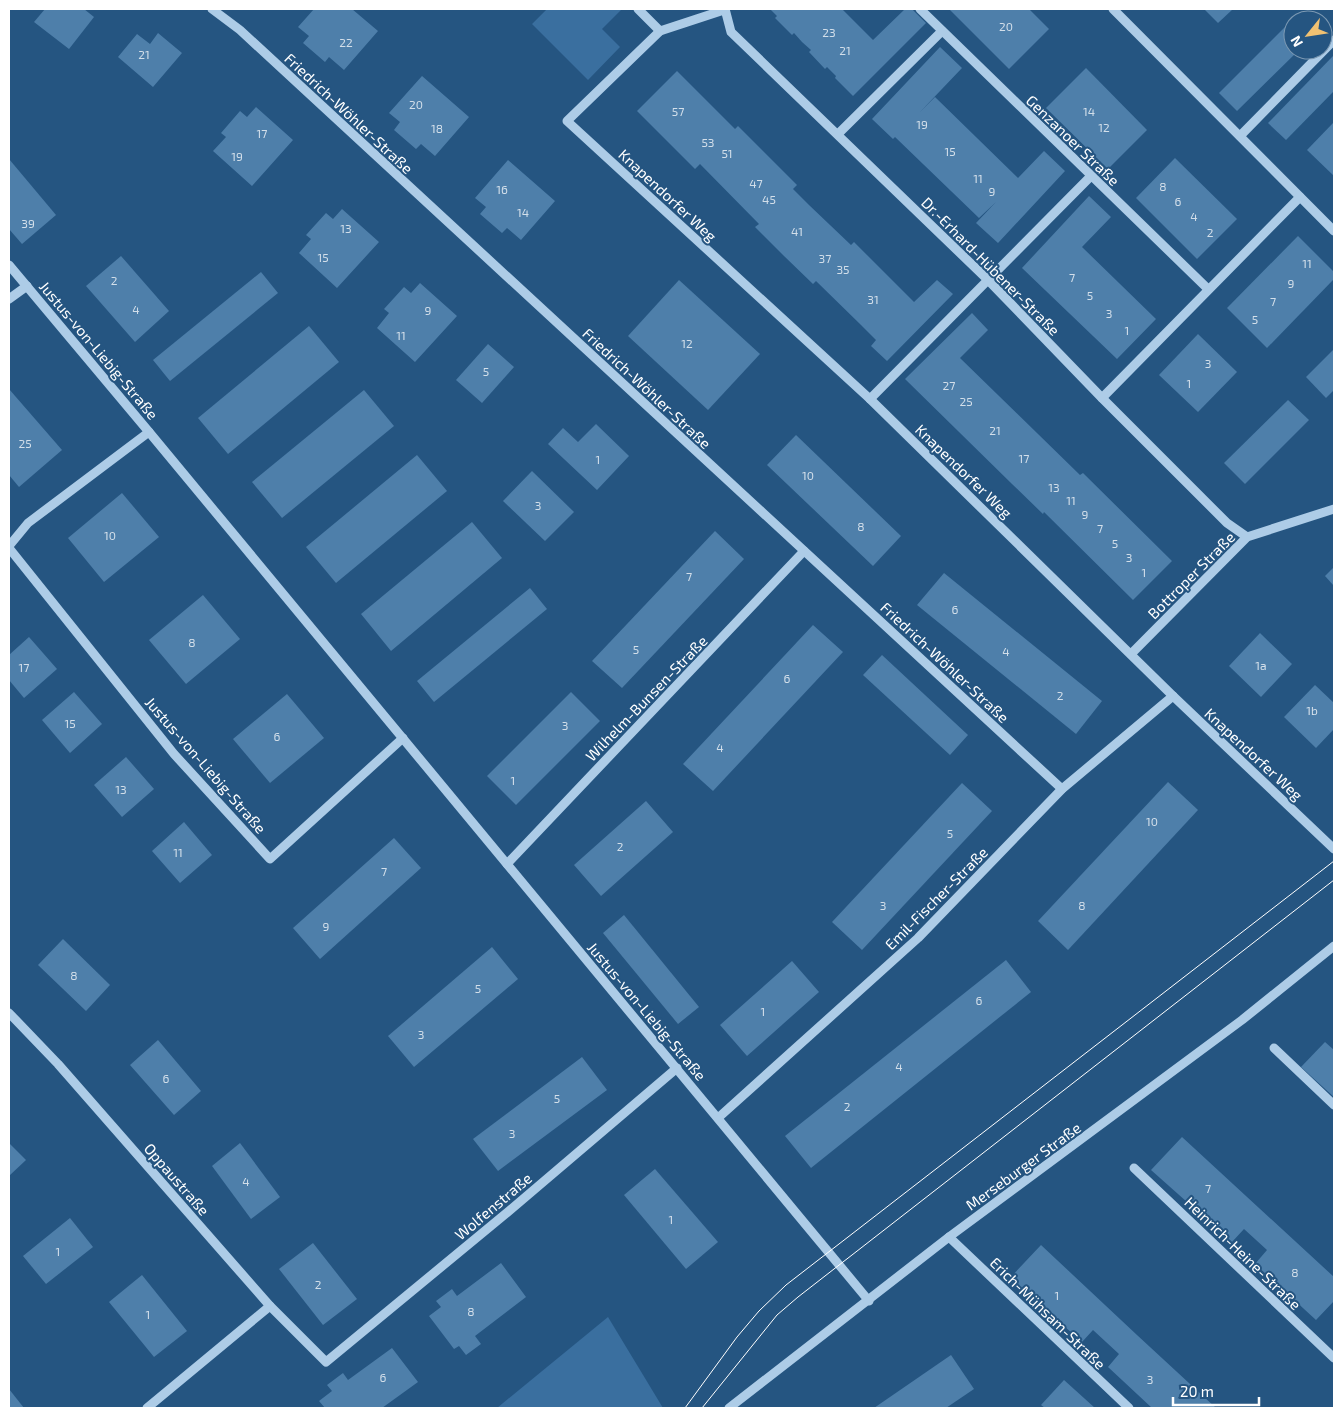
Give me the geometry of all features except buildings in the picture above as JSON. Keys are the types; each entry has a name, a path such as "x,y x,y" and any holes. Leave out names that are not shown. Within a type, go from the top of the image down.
{"street":[{"name":"Friedrich-Wöhler-Straße","path":"212,9 240,30 1062,789"},
{"path":"638,9 660,31 725,9"},
{"name":"Dr.-Erhard-Hübener-Straße","path":"725,9 731,32 988,281 1227,523 1247,537"},
{"name":"Genzanoer Straße","path":"920,9 1208,289"},
{"path":"1115,10 1334,230"},
{"name":"Knapendorfer Weg","path":"660,31 567,121 870,399 1173,696 1334,849"},
{"path":"838,134 942,31"},
{"path":"1240,136 1334,40"},
{"path":"870,399 1091,176"},
{"path":"1102,398 1300,197"},
{"name":"Justus-von-Liebig-Straße","path":"9,265 869,1301"},
{"name":"Justus-von-Liebig-Straße","path":"9,299 27,286"},
{"name":"Justus-von-Liebig-Straße","path":"149,432 28,523 9,547 174,754 270,859 403,738"},
{"name":"Bottroper Straße","path":"1131,654 1247,537 1334,509"},
{"name":"Wilhelm-Bunsen-Straße","path":"507,864 804,551"},
{"name":"Emil-Fischer-Straße","path":"718,1118 918,938 1062,789 1173,696"},
{"name":"Merseburger Straße","path":"729,1408 949,1237 1242,1020 1334,946"},
{"name":"Oppaustraße","path":"9,1013 58,1064 270,1306 326,1362"},
{"path":"1274,1048 1334,1105"},
{"name":"Wolfenstraße","path":"326,1362 510,1211 677,1068"},
{"name":"Heinrich-Heine-Straße","path":"1134,1168 1334,1358"},
{"name":"Erich-Mühsam-Straße","path":"949,1237 1129,1408"},
{"path":"147,1408 270,1306"}],"shaded area":[{"path":"547,9 621,10 602,29 620,47 588,80 532,24"},
{"path":"608,1317 663,1408 497,1408"}],"tram line":[{"path":"685,1408 737,1337 759,1311 786,1285 1334,861"},
{"path":"702,1408 777,1315 798,1297 1334,880"}]}
